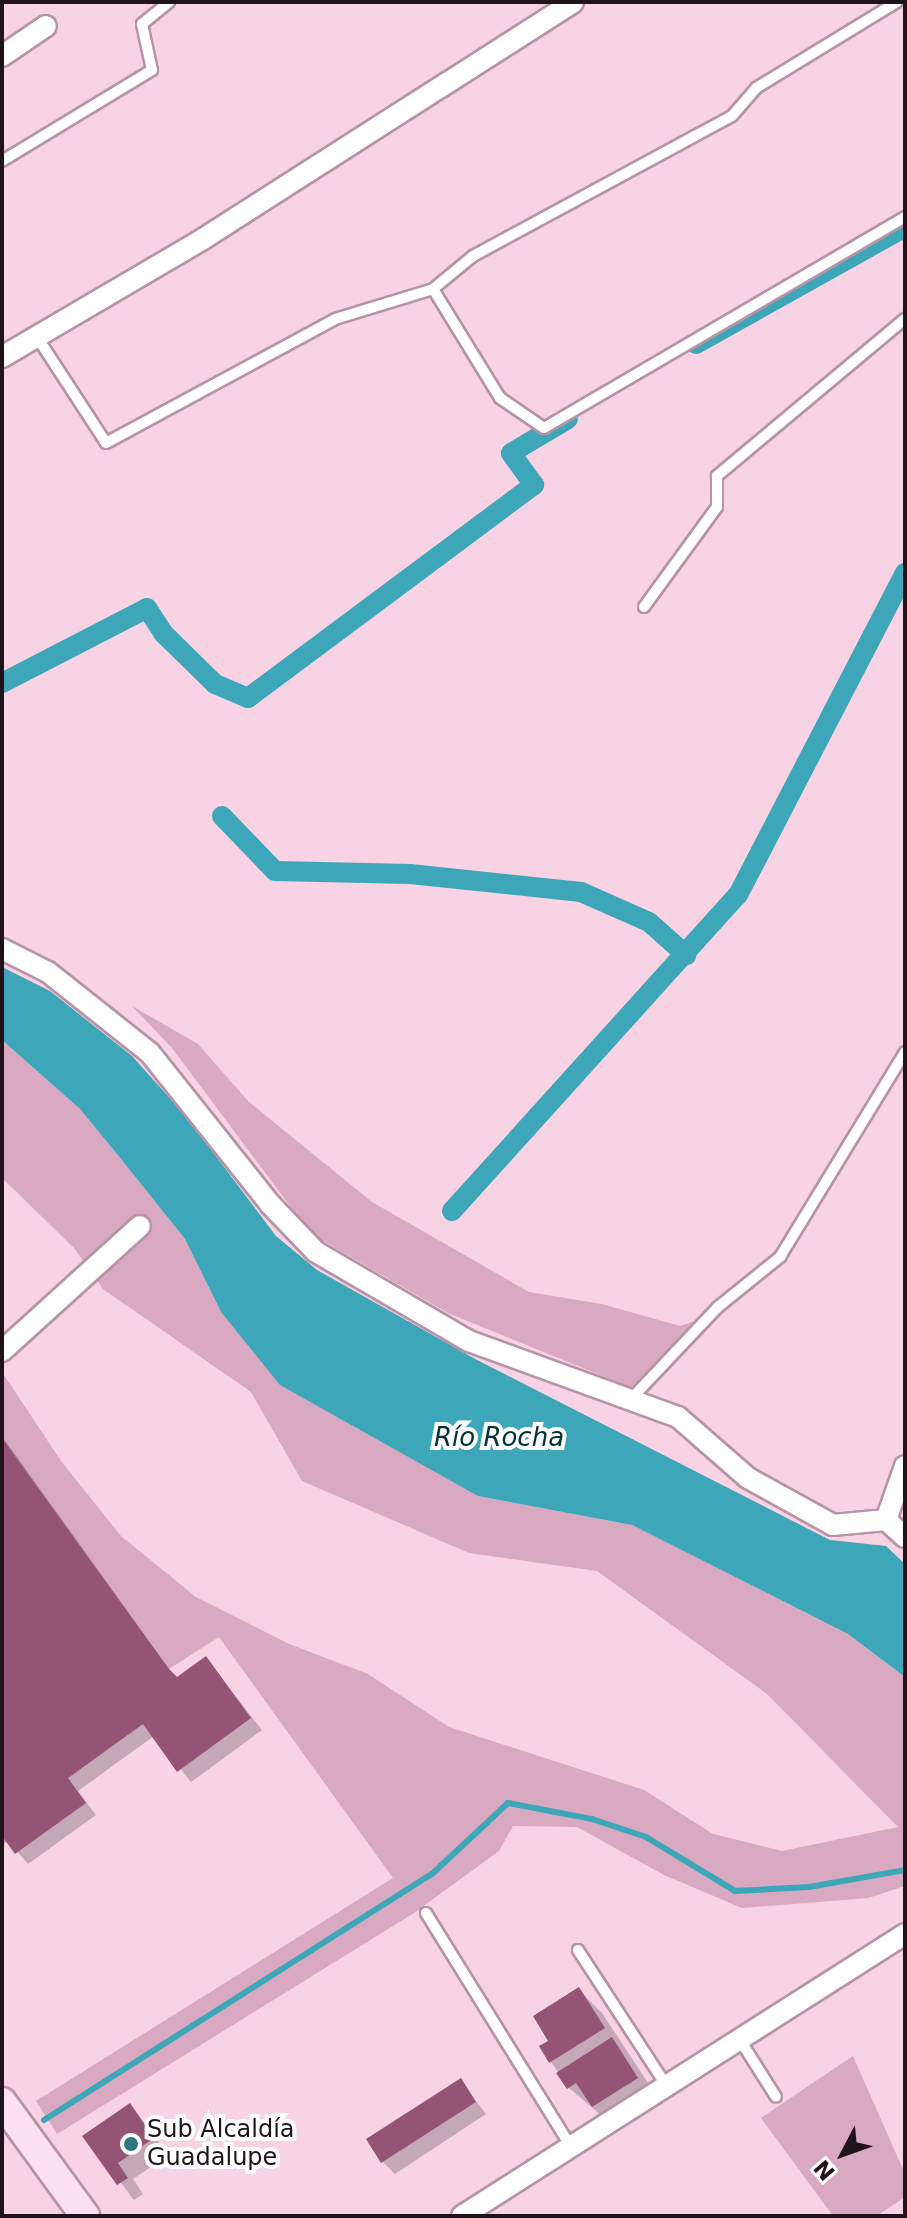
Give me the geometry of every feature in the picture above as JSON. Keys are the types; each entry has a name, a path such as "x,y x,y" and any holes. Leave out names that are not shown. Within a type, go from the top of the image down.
{"main road":[{"path":"2,2102 85,2216"}],"street":[{"path":"2,357 203,239 573,2"},
{"path":"2,56 46,26"},
{"path":"2,949 48,972 150,1053 270,1204 316,1252 469,1341 678,1417 748,1478 833,1525 886,1520 905,1537"},
{"path":"2,1351 140,1226"},
{"path":"886,1520 905,1466"},
{"path":"462,2216 572,2149 666,2085 905,1934"}],"lane":[{"path":"2,161 152,70 142,24 169,2"},
{"path":"37,337 106,443 335,319 433,289 473,256 732,116 756,88 897,2"},
{"path":"433,289 500,398 544,428 905,217"},
{"path":"644,607 717,507 717,476 905,319"},
{"path":"630,1400 718,1307 780,1257 905,1052"},
{"path":"426,1913 572,2149"},
{"path":"578,1950 666,2085"},
{"path":"740,2040 776,2097"}],"shaded area":[{"path":"132,1006 198,1044 248,1101 372,1202 529,1292 602,1304 680,1326 698,1320 634,1389 448,1313 311,1234 172,1048"},
{"path":"2,1040 80,1109 121,1159 185,1239 221,1312 478,1496 632,1525 848,1634 905,1677 905,1886 868,1898 742,1908 664,1875 577,1827 513,1826 499,1851 414,1913 57,2134 36,2101 393,1878 219,1637 169,1669 2,1438 2,1372 61,1461 121,1536 196,1597 289,1644 368,1674 449,1727 644,1790 713,1834 782,1851 898,1827 767,1694 597,1571 469,1553 302,1481 251,1392 103,1289 74,1248 2,1178"},
{"path":"853,2056 905,2174 905,2197 877,2216 833,2216 761,2118"}],"water":[{"name":"Río Rocha","path":"2,967 50,991 132,1056 184,1114 276,1236 317,1270 477,1360 830,1540 886,1546 905,1564 905,1677 848,1634 632,1525 478,1496 280,1385 221,1312 185,1239 121,1159 80,1109 2,1040"}],"building":[{"path":"2,1438 169,1669 177,1677 206,1656 251,1718 177,1772 143,1724 68,1778 86,1803 15,1854 2,1836"},
{"path":"579,1987 605,2028 549,2063 539,2046 548,2041 533,2016"},
{"path":"612,2037 638,2078 592,2107 576,2083 567,2089 556,2073"},
{"path":"461,2078 476,2102 381,2163 366,2139"},
{"path":"130,2103 154,2138 118,2163 128,2178 117,2185 82,2136"}],"waterway":[{"path":"696,344 905,227"},
{"path":"2,683 147,608 163,633 215,684 248,698 534,485 511,453 568,419"},
{"path":"452,1211 738,895 905,573"},
{"path":"222,816 275,871 410,874 581,892 649,922 686,955"},
{"path":"44,2120 432,1874 508,1803 592,1819 646,1837 735,1891 809,1887 905,1870"}],"place":[{"name":"Sub Alcaldía Guadalupe","path":"131,2144"}]}
